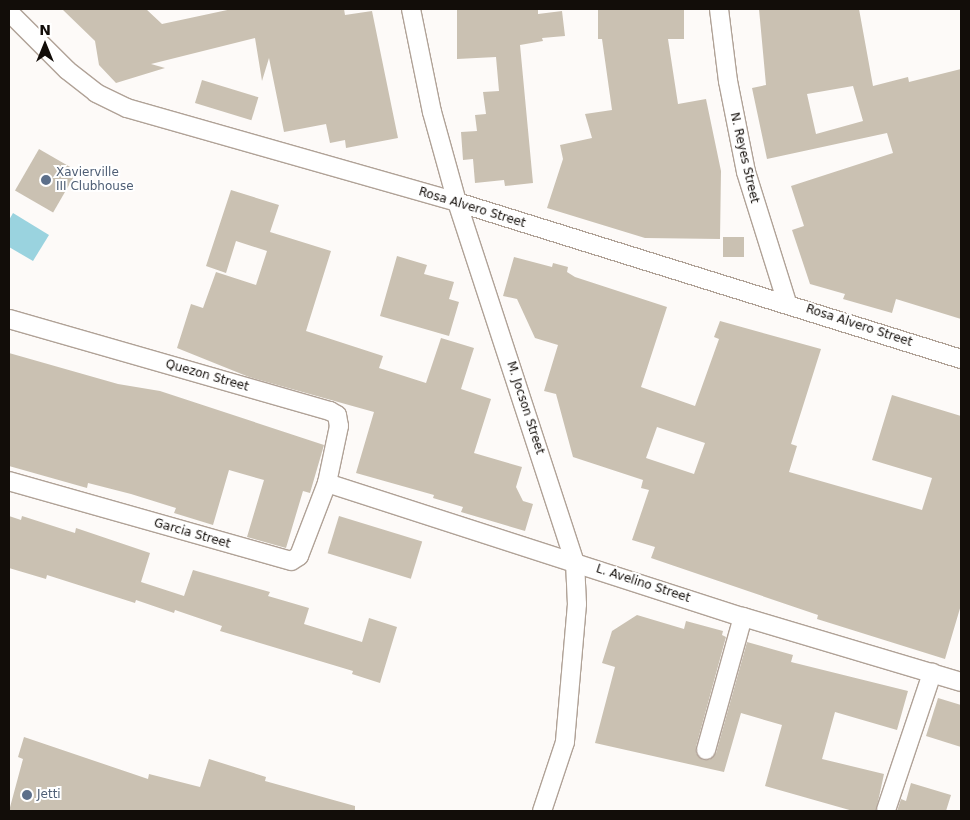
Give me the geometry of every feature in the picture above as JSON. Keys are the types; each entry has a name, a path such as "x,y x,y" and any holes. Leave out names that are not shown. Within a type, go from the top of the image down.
{"street":[{"name":"M. Jocson Street","path":"411,9 432,112 457,202 576,562 578,604 565,742 542,811"},
{"name":"N. Reyes Street","path":"719,9 728,81 746,172 787,303"},
{"name":"Rosa Alvero Street","path":"9,12 67,70 96,93 127,108 457,202 787,303 961,359"},
{"name":"Quezon Street","path":"9,319 330,411 337,415 339,426 327,483"},
{"name":"Garcia Street","path":"9,481 286,562 300,556 327,483"},
{"name":"L. Avelino Street","path":"327,483 743,617 961,682"},
{"path":"706,750 743,617"},
{"path":"886,810 932,673"}],"water":[{"path":"13,213 49,235 33,261 9,247 9,220"}],"building":[{"path":"62,9 146,9 162,24 232,9 344,9 345,15 372,11 398,138 346,148 345,140 330,143 326,124 284,132 269,58 262,81 255,38 151,64 165,68 116,83 99,65 95,41"},
{"path":"457,9 529,9 538,10 538,14 562,11 565,36 542,38 543,41 520,45 533,183 505,186 504,180 475,183 473,159 463,160 461,132 477,131 475,115 486,114 483,92 499,91 496,57 457,59"},
{"path":"598,9 684,9 684,39 668,39 678,104 706,99 721,171 720,239 645,238 547,208 563,159 560,145 592,138 585,114 612,110 602,39 598,39"},
{"path":"759,9 859,9 873,86 908,77 909,82 961,69 961,319 896,299 892,313 843,299 845,294 810,284 792,230 804,226 791,186 893,153 887,133 767,159 752,88 766,85","holes":["853,86 863,121 816,134 807,94"]},
{"path":"202,80 258,97 251,120 195,103"},
{"name":"Xavierville III Clubhouse","path":"39,149 77,171 53,213 15,191"},
{"path":"231,190 279,205 270,232 331,251 306,331 383,356 379,368 426,383 441,338 474,348 461,389 491,399 474,453 522,467 516,487 523,501 533,504 525,531 461,512 463,507 433,498 434,495 356,473 374,412 249,377 177,348 191,304 203,308 216,272 256,285 267,251 236,241 226,273 206,266"},
{"path":"723,237 744,237 744,257 723,257"},
{"path":"397,256 427,265 424,274 454,282 449,299 459,302 449,336 380,316"},
{"path":"514,257 552,267 553,263 568,267 567,272 575,277 667,307 641,387 695,406 719,339 714,337 720,321 821,349 791,444 797,446 789,472 922,510 932,478 872,460 892,395 961,416 961,605 945,659 817,619 818,615 651,558 655,547 632,540 649,490 641,488 643,480 573,457 556,394 544,391 558,345 535,338 517,299 503,296","holes":["657,427 705,443 694,474 646,458"]},
{"path":"9,353 118,384 160,391 324,445 310,493 303,491 286,548 247,537 264,480 229,470 213,525 174,513 176,508 131,494 88,483 87,488 9,466"},
{"path":"9,516 21,520 22,516 75,533 76,528 150,553 141,582 184,596 193,570 270,592 268,596 309,608 304,624 362,642 369,618 397,627 380,683 352,674 353,671 220,631 222,626 175,610 174,613 136,600 135,603 47,575 46,579 9,568"},
{"path":"339,516 422,541 411,579 328,553"},
{"path":"637,615 684,629 686,621 723,631 722,635 726,637 696,747 696,753 703,760 709,760 716,753 747,642 793,655 791,662 908,691 897,730 835,712 822,759 884,774 876,811 853,811 765,786 782,725 741,713 724,772 595,743 615,667 602,663 612,631"},
{"path":"938,698 961,705 961,747 926,736"},
{"path":"24,737 148,779 149,774 200,787 209,759 266,777 265,781 355,806 355,811 9,811 23,759 18,757"},
{"path":"911,783 951,795 946,811 897,811 901,799 906,801"}],"place":[{"name":"Xavierville III Clubhouse","path":"46,180"},
{"name":"Jetti","path":"27,795"}]}
